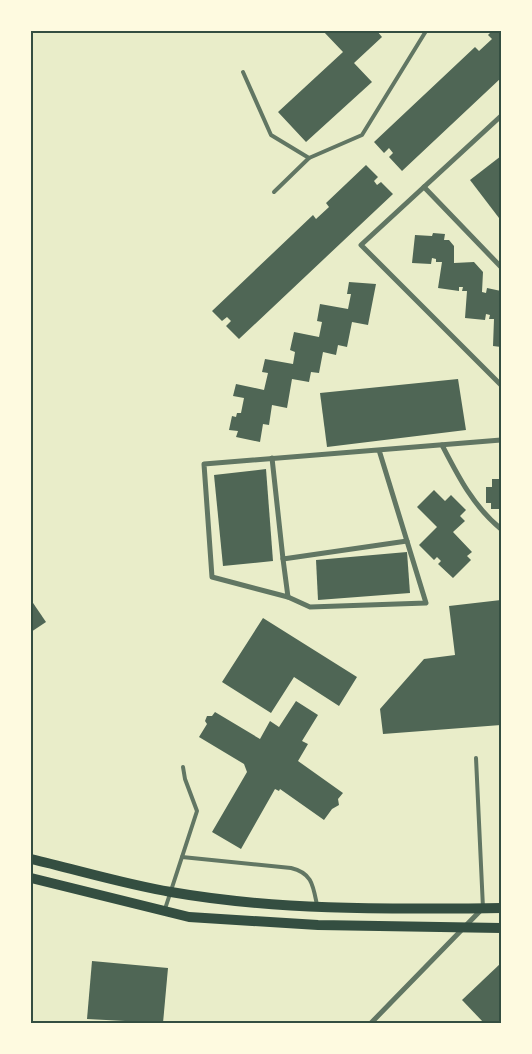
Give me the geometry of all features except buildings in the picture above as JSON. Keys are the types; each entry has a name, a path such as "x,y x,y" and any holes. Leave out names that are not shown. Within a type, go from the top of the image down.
{"main road":[{"path":"31,859 170,892 318,907 501,908"},
{"path":"31,878 164,912 189,916 318,926 501,928"}],"street":[{"path":"501,116 361,245 501,385"},
{"path":"424,187 501,267"},
{"path":"379,450 426,602 310,608 288,597 212,577 204,464 501,440"},
{"path":"442,445 462,485 486,516 501,529"},
{"path":"272,458 288,597"},
{"path":"283,559 407,541"},
{"path":"371,1023 483,908"}],"lane":[{"path":"274,192 309,158 362,134 426,31"},
{"path":"243,72 271,134 309,158"},
{"path":"476,758 483,908"},
{"path":"164,912 198,811 185,779 183,767"},
{"path":"182,858 291,868 303,871 308,876 318,907"}]}
